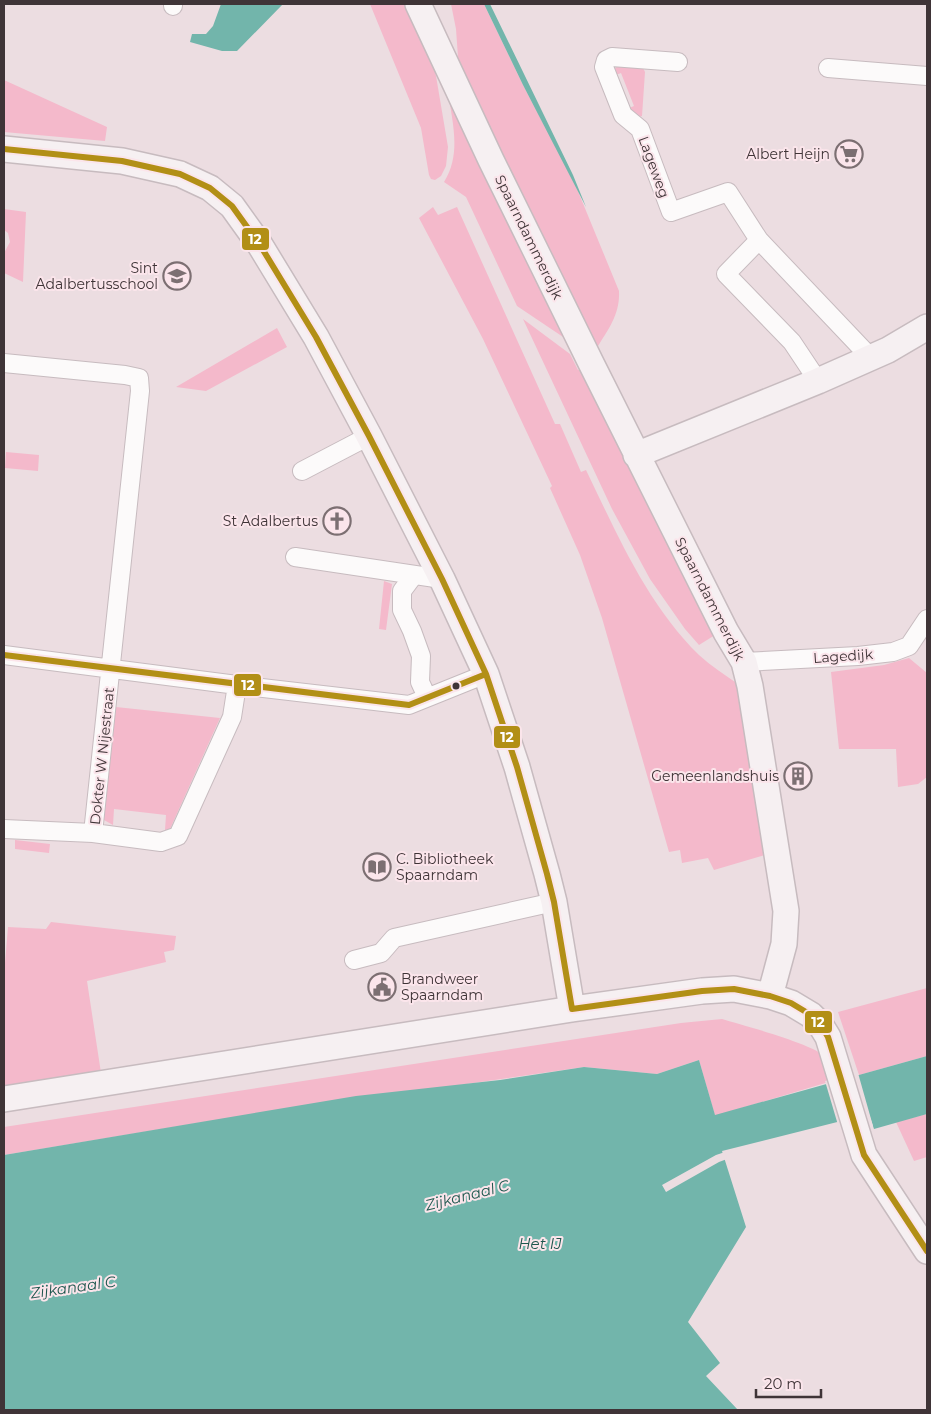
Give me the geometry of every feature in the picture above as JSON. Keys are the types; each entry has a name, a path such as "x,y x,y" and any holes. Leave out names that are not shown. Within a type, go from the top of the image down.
{"street":[{"name":"Spaarndammerdijk","path":"418,4 491,160 636,455 726,632 744,662 750,686 786,911 784,944 770,996"},
{"name":"Lageweg","path":"678,62 612,56 606,60 604,67 623,115 640,129 670,212 728,192 759,240 871,358"},
{"path":"828,68 927,76"},
{"path":"4,149 122,161 180,174 210,188 232,206 260,245 316,337 369,436 442,579 486,674 517,767 554,902 572,1009"},
{"path":"759,240 726,274 792,342 818,381"},
{"path":"636,455 871,358 927,327"},
{"path":"4,362 139,378 140,391 111,669"},
{"path":"302,471 369,436"},
{"path":"295,557 442,579"},
{"path":"414,575 402,591 402,610 412,630 421,656 420,682 427,697"},
{"name":"Lagedijk","path":"744,662 858,656 893,652 909,646 927,619"},
{"name":"Dokter W Nijestraat","path":"4,655 409,705 486,674"},
{"name":"Dokter W Nijestraat","path":"111,669 93,834 161,842 178,836 232,717 237,685"},
{"path":"4,829 93,834"},
{"path":"354,960 381,953 394,938 554,902"},
{"path":"4,1099 572,1009 702,991 734,989 770,996 791,1003 820,1024 828,1037 864,1155 927,1251"}],"shaded area":[{"path":"370,4 408,4 431,54 448,147 446,166 441,176 435,180 431,179 429,175 421,128"},
{"path":"451,4 484,4 523,85 575,184 619,291 616,314 598,346 592,345 459,71 456,29"},
{"path":"620,65 643,68 645,72 642,116 633,115 627,109 634,106 621,73 613,76 614,69"},
{"path":"4,80 107,127 105,141 4,132"},
{"path":"448,91 575,345 517,306 466,197 444,182 450,171 454,149"},
{"path":"433,207 438,215 457,207 555,424 560,424 581,472 586,470 622,543 649,591 680,635 699,655 738,684 765,855 714,870 708,858 682,863 680,850 669,852 602,618 580,555 550,488 552,486 483,339 419,218"},
{"path":"4,209 26,212 23,282 4,273 4,253 10,242 8,233 4,230"},
{"path":"523,319 570,354 578,370 583,369 715,635 699,645 685,629 650,579 612,509"},
{"path":"277,328 287,347 206,391 176,387"},
{"path":"6,452 39,455 38,471 5,468"},
{"path":"384,581 392,584 386,630 379,629"},
{"path":"909,658 927,673 927,777 918,784 898,787 896,749 839,749 831,672 884,665"},
{"path":"116,707 220,718 170,829 165,830 166,815 114,809 113,825 104,820"},
{"path":"15,840 50,844 49,853 15,849"},
{"path":"51,922 176,936 174,950 164,952 166,962 87,981 101,1073 4,1092 4,975 8,927 46,929"},
{"path":"927,988 927,1056 859,1075 838,1012"},
{"path":"722,1019 779,1036 821,1054 829,1061 832,1081 715,1116 699,1060 657,1074 584,1067 204,1122 4,1155 4,1127 681,1023"},
{"path":"927,1114 927,1157 914,1161 896,1122"}],"water":[{"path":"221,4 283,4 237,51 222,51 190,42 192,34 206,34 213,26"},
{"path":"484,4 490,4 573,175 586,207 523,85"},
{"name":"Het IJ","path":"927,1056 927,1114 874,1129 869,1114 722,1151 746,1227 688,1322 720,1363 706,1376 738,1410 4,1410 4,1155 356,1096 500,1080 584,1067 657,1074 699,1060 715,1115"}],"pier":[{"path":"858,1073 873,1126 871,1127 868,1117 838,1125 825,1081"},
{"path":"725,1152 727,1159 666,1192 662,1185 716,1155"}],"transit line":[{"name":"12","path":"4,149 122,161 180,174 210,188 232,206 260,245 316,337 369,436 442,579 486,674 517,767 547,874 554,902 572,1009"},
{"name":"12","path":"4,655 409,705 486,674"},
{"name":"12","path":"572,1009 702,991 734,989 770,996 791,1003 811,1015 820,1024 828,1037 864,1155 927,1251"}],"place":[{"name":"Albert Heijn","path":"849,154"},
{"name":"Sint Adalbertusschool","path":"177,276"},
{"name":"St Adalbertus","path":"337,521"},
{"name":"Gemeenlandshuis","path":"798,776"},
{"name":"C. Bibliotheek Spaarndam","path":"377,867"},
{"name":"Brandweer Spaarndam","path":"382,987"}],"water label":[{"name":"Zijkanaal C","path":"467,1195"},
{"name":"Zijkanaal C","path":"73,1287"}]}
